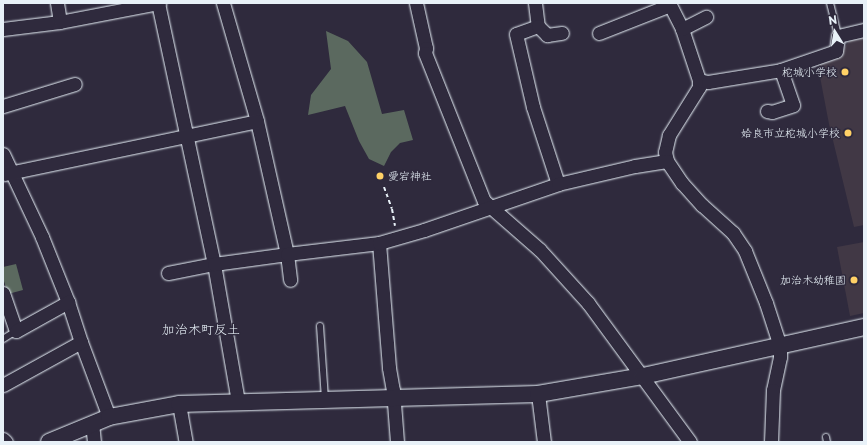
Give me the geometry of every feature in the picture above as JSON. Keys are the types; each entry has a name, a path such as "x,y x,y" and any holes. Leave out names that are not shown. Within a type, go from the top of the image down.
{"street":[{"path":"57,3 60,22"},
{"path":"3,29 60,22 158,3 214,264 238,402"},
{"path":"223,3 257,121 286,254 290,280"},
{"path":"416,3 426,48 425,54 484,201 540,250 588,303 690,442"},
{"path":"534,3 538,26 547,35 562,33"},
{"path":"599,33 670,4 682,29 699,80 699,87 669,135 665,152 667,161 682,183 702,205 733,233 745,250 771,316 780,346 780,357 772,390 771,442"},
{"path":"682,29 706,17"},
{"path":"538,26 516,34 533,107 558,184"},
{"path":"699,80 708,82 781,70 836,51 838,36 864,30"},
{"path":"767,111 772,112 793,105 781,70"},
{"path":"3,106 75,84"},
{"path":"7,172 257,121"},
{"path":"3,154 7,172 42,237 68,302 109,417"},
{"path":"168,273 214,264 379,243 396,239 558,184 635,166 667,161"},
{"path":"379,243 389,368 394,399 397,442"},
{"path":"3,293 16,331 68,302"},
{"path":"49,442 109,417 179,404 538,394 643,376 864,327"},
{"path":"3,385 81,342"},
{"path":"538,394 544,442"},
{"path":"179,404 186,442"},
{"path":"92,423 94,442"},
{"path":"3,439 6,442"}],"lane":[{"path":"830,3 838,36"},
{"path":"320,326 325,400"},
{"path":"3,339 16,331"}],"path":[{"path":"384,187 392,209 396,239"}],"shaded area":[{"name":"姶良市立柁城小学校","path":"864,34 864,225 854,227 829,124 817,61 840,54 853,36"},
{"name":"加治木幼稚園","path":"864,242 864,313 850,316 837,247"}],"green space":[{"path":"326,31 348,41 367,62 382,114 404,110 413,140 400,143 391,152 384,166 369,159 359,141 345,106 308,115 311,95 331,69"},
{"path":"16,264 23,290 8,294 3,278 3,267"}],"place":[{"name":"柁城小学校","path":"845,72"},
{"name":"姶良市立柁城小学校","path":"848,133"},
{"name":"愛宕神社","path":"380,176"},
{"name":"加治木幼稚園","path":"854,280"}],"district":[{"name":"加治木町反土","path":"201,329"}]}
